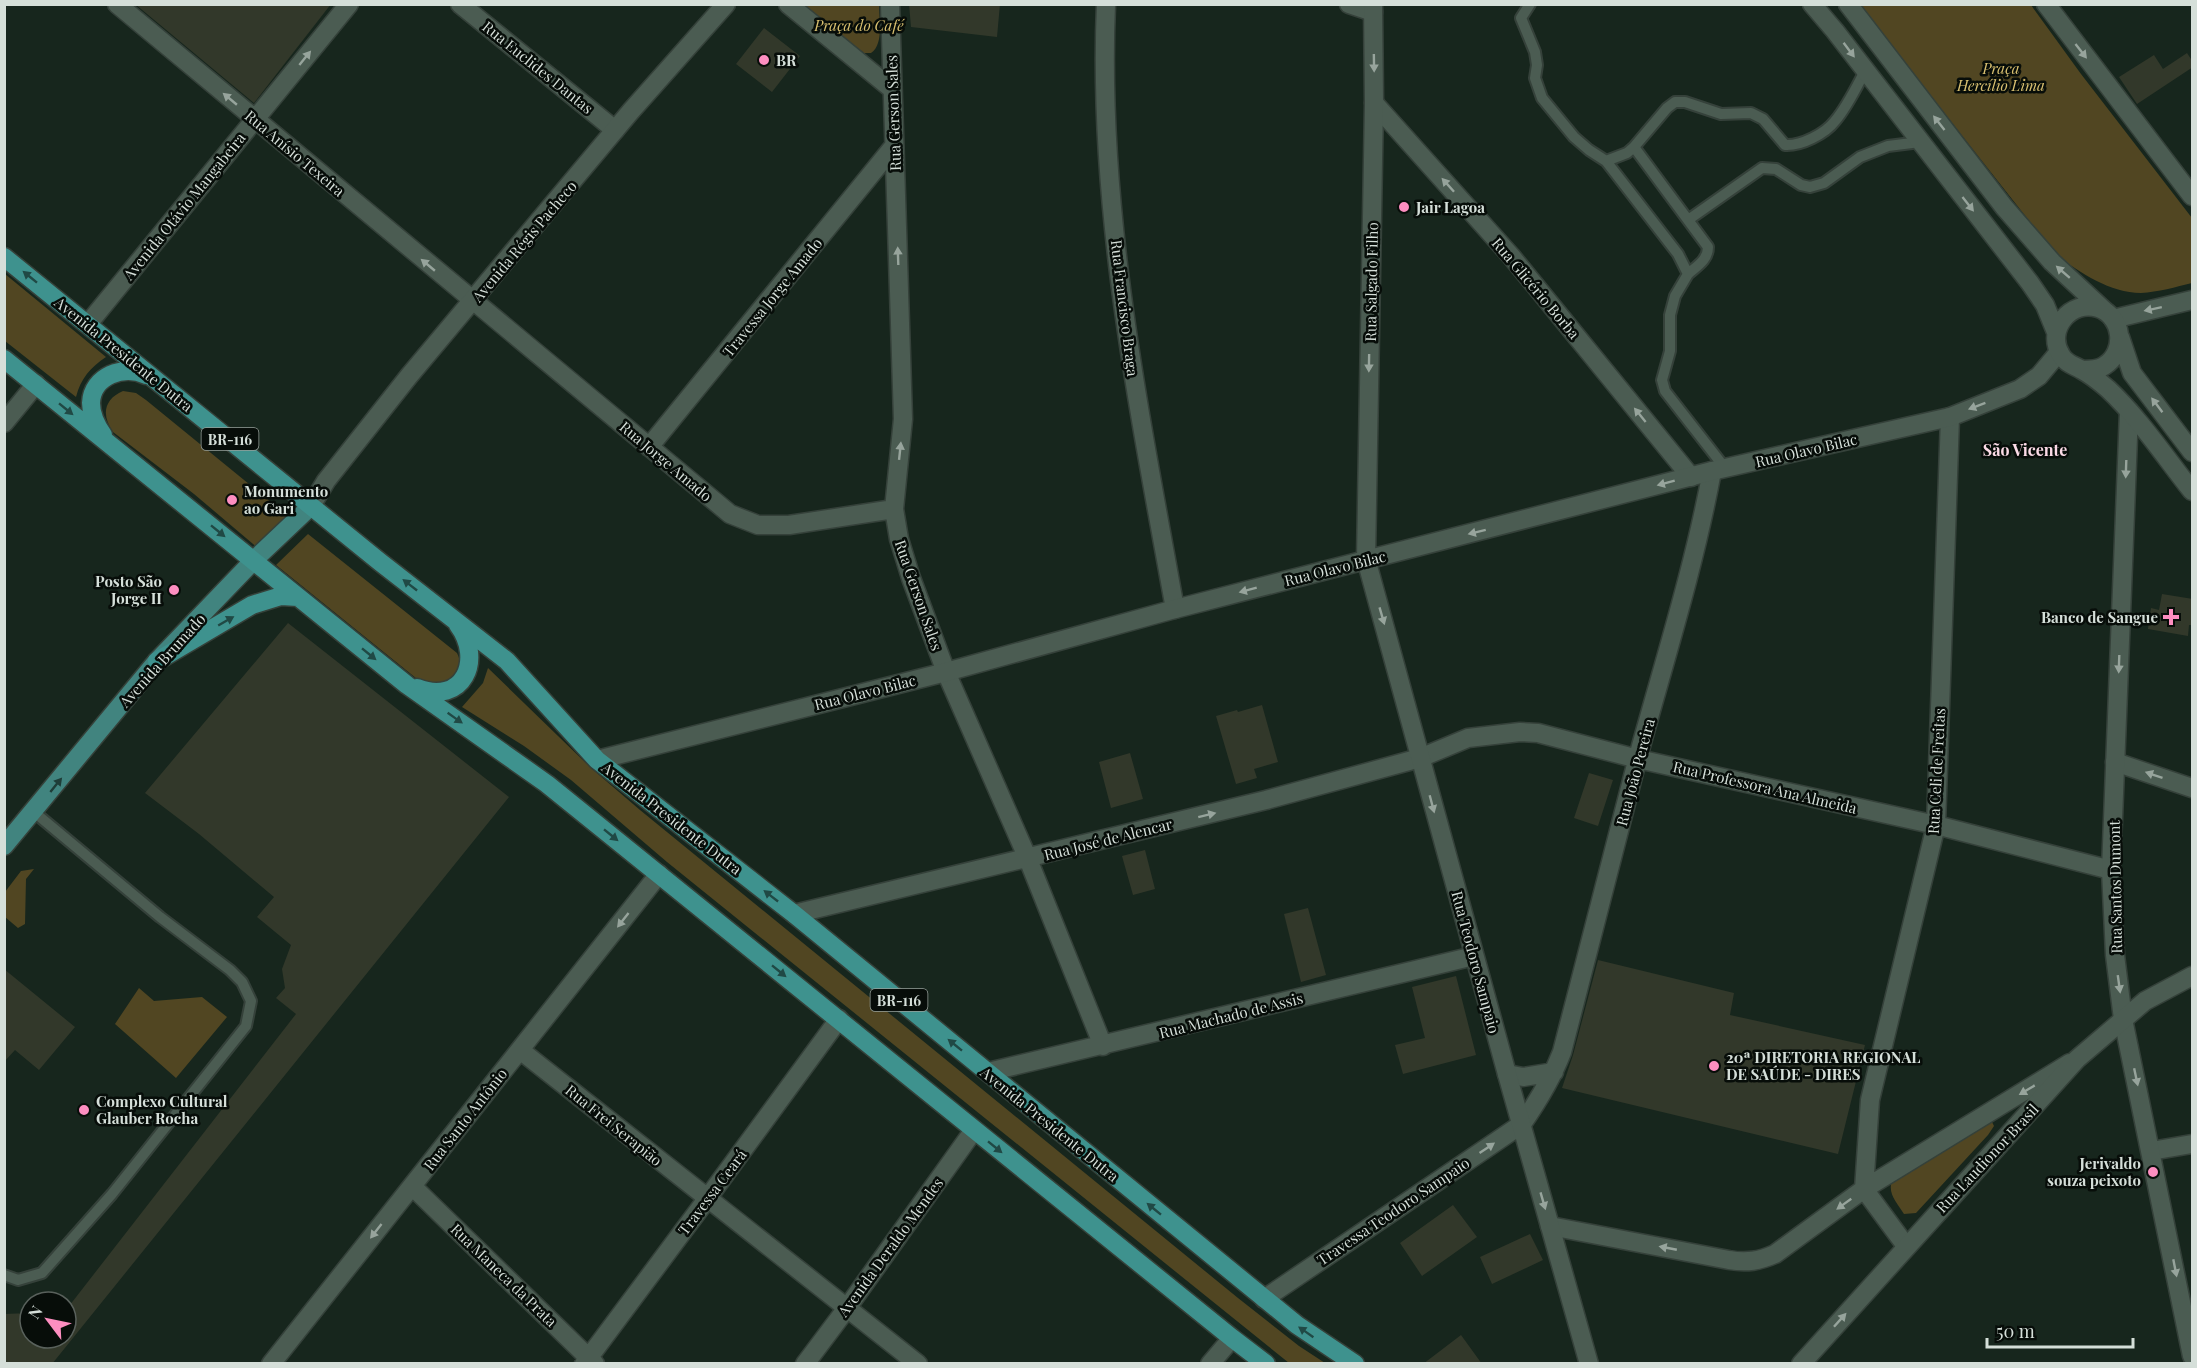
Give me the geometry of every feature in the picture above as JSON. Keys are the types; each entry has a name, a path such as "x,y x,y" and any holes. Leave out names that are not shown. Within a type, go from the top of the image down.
{"highway":[{"name":"Avenida Presidente Dutra","path":"4,257 507,662 597,760 794,914 1264,1299 1297,1325 1355,1364"},
{"path":"4,359 407,685 547,784 1266,1364"},
{"path":"108,443 96,424 91,404 98,385 107,376 118,371 139,371 156,379"},
{"path":"157,660 252,605 281,596 298,597"},
{"path":"407,685 438,694 456,687 462,681 470,664 470,653 465,634 456,621"}],"main road":[{"name":"Avenida Brumado","path":"4,846 157,660 311,506"}],"street":[{"name":"Rua Anísio Texeira","path":"117,4 473,302"},
{"name":"Avenida Otávio Mangabeira","path":"88,324 349,4"},
{"name":"Rua Euclides Dantas","path":"460,4 615,130"},
{"name":"Avenida Régis Pacheco","path":"326,481 410,376 615,130 726,4"},
{"path":"788,4 892,89"},
{"name":"Rua Gerson Sales","path":"890,4 903,419 894,509 899,539 946,672 1028,859 1103,1046"},
{"name":"Rua Francisco Braga","path":"1106,4 1103,62 1107,164 1119,276 1136,395 1175,609"},
{"path":"1349,4 1373,8"},
{"path":"1812,4 2046,305 2056,332 2059,352 2073,367 2082,370 2106,387 2193,491"},
{"path":"1848,4 2004,207 2052,262 2110,315 2132,373 2193,452"},
{"path":"2046,4 2193,196"},
{"name":"Rua Salgado Filho","path":"1366,559 1374,103 1373,8"},
{"name":"Rua Glicério Borba","path":"1374,103 1511,256 1691,477"},
{"name":"Travessa Jorge Amado","path":"649,447 894,146"},
{"path":"2056,332 2060,322 2076,308 2097,307 2110,315 2193,300"},
{"name":"Rua Jorge Amado","path":"473,302 730,514 758,525 789,525 894,509"},
{"path":"2082,370 2094,370 2104,366 2113,358 2120,337"},
{"name":"Rua Olavo Bilac","path":"597,760 946,672 1366,559 1718,470 1950,417 2020,389 2039,376 2059,352"},
{"path":"4,423 36,384"},
{"name":"Rua Santos Dumont","path":"2128,411 2111,870 2115,955 2124,1019 2193,1356"},
{"name":"Rua Celi de Freitas","path":"1864,1189 1870,1100 1936,825 1950,417"},
{"name":"Rua João Pereira","path":"1522,1124 1541,1096 1562,1052 1638,759 1704,513 1718,470"},
{"name":"Avenida Brumado","path":"311,506 326,481"},
{"name":"Rua Teodoro Sampaio","path":"1366,559 1474,956 1589,1364"},
{"name":"Rua Professora Ana Almeida","path":"1420,758 1468,738 1520,732 1538,733 1638,759 1936,825 2111,870"},
{"name":"Rua José de Alencar","path":"794,914 1266,800 1420,758"},
{"path":"2115,762 2193,788"},
{"name":"Rua Santo Antônio","path":"271,1364 659,874"},
{"name":"Rua Machado de Assis","path":"987,1072 1474,956"},
{"name":"Rua Laudionor Brasil","path":"1802,1364 2077,1059 2145,1001 2193,976"},
{"name":"Travessa Ceará","path":"589,1361 839,1019"},
{"name":"Rua Frei Serapião","path":"520,1050 918,1364"},
{"path":"1550,1226 1746,1263 1775,1254 1864,1189 2077,1059"},
{"path":"1507,1074 1523,1077 1554,1072"},
{"name":"Travessa Teodoro Sampaio","path":"1264,1299 1522,1124"},
{"name":"Avenida Deraldo Mendes","path":"805,1364 974,1130"},
{"path":"2151,1151 2193,1144"},
{"name":"Rua Maneca da Prata","path":"412,1186 589,1361"},
{"path":"1864,1189 1906,1246"},
{"path":"1210,1364 1232,1338"}],"lane":[{"path":"1530,4 1521,18 1535,52 1537,65 1535,78 1542,98 1574,137 1606,161 1678,254 1688,274"},
{"path":"1606,161 1627,153 1675,102 1685,102 1721,114 1751,113 1763,119 1785,145 1795,146 1804,143 1834,123 1865,71"},
{"path":"1688,220 1762,168 1776,169 1810,188 1824,183 1860,157 1888,146 1920,142"},
{"path":"1634,147 1708,247 1708,254 1688,274 1676,296 1670,315 1670,351 1662,380 1665,391 1718,470"},
{"path":"4,1275 18,1280 42,1274 112,1194 246,1026 251,1001 242,982 230,970 34,812"}],"green space":[{"name":"Praça do Café","path":"802,5 879,5 878,44 871,53 864,53"},
{"name":"Praça Hercílio Lima","path":"1859,5 2031,5 2192,218 2192,283 2154,292 2118,290 2096,281 2056,255"},
{"path":"5,274 106,357 87,374 76,397 5,341"},
{"path":"123,391 136,393 146,400 292,519 259,549 194,494 113,432 107,420 106,408 112,398"},
{"path":"308,534 457,653 459,666 447,685 422,683 276,565"},
{"path":"488,668 591,768 640,810 1238,1298 1299,1346 1325,1363 1289,1363 667,862 571,780 524,746 462,707 483,683"},
{"path":"34,869 26,879 25,924 18,928 5,917 5,892 21,871"},
{"path":"139,988 154,1001 202,997 227,1017 176,1078 115,1024"},
{"path":"1987,1118 1994,1126 1988,1135 1916,1213 1904,1214 1892,1193 1893,1179"}],"building":[{"path":"135,4 331,4 254,103"},
{"path":"909,4 1000,4 997,37 911,27"},
{"path":"764,28 800,56 772,92 736,64"},
{"path":"2187,53 2193,62 2193,67 2137,104 2119,77 2154,55 2163,69"},
{"name":"Banco de Sangue","path":"2162,594 2193,599 2193,625 2189,625 2188,636 2148,629 2151,608 2159,610"},
{"path":"288,623 509,797 78,1332 78,1295 296,1014 276,998 285,988 282,969 291,945 257,917 274,897 199,834 145,793"},
{"path":"1262,705 1278,762 1254,769 1257,778 1236,784 1216,716"},
{"path":"1130,753 1143,799 1111,808 1099,762"},
{"path":"1589,773 1613,780 1598,826 1574,818"},
{"path":"1145,850 1155,889 1133,895 1122,856"},
{"path":"1308,908 1326,975 1301,982 1284,914"},
{"name":"20ª DIRETORIA REGIONAL DE SAÚDE - DIRES","path":"1598,960 1734,993 1730,1015 1865,1045 1838,1154 1562,1088"},
{"path":"4,969 75,1027 39,1070 15,1050 4,1062"},
{"path":"1456,976 1476,1055 1403,1074 1395,1045 1425,1038 1412,987"},
{"path":"1453,1205 1477,1237 1422,1276 1400,1243"},
{"path":"1530,1234 1543,1260 1492,1284 1480,1257"},
{"path":"18,1313 18,1350 63,1350 52,1364 4,1364 4,1314"},
{"path":"1461,1335 1482,1364 1423,1364"}],"place":[{"name":"BR","path":"764,60"},
{"name":"Jair Lagoa","path":"1404,207"},
{"name":"Monumento ao Gari","path":"232,500"},
{"name":"Posto São Jorge II","path":"174,590"},
{"name":"Banco de Sangue","path":"2171,617"},
{"name":"20ª DIRETORIA REGIONAL DE SAÚDE - DIRES","path":"1714,1066"},
{"name":"Complexo Cultural Glauber Rocha","path":"84,1110"},
{"name":"Jerivaldo souza peixoto","path":"2153,1172"}],"district":[{"name":"São Vicente","path":"2025,449"}]}
